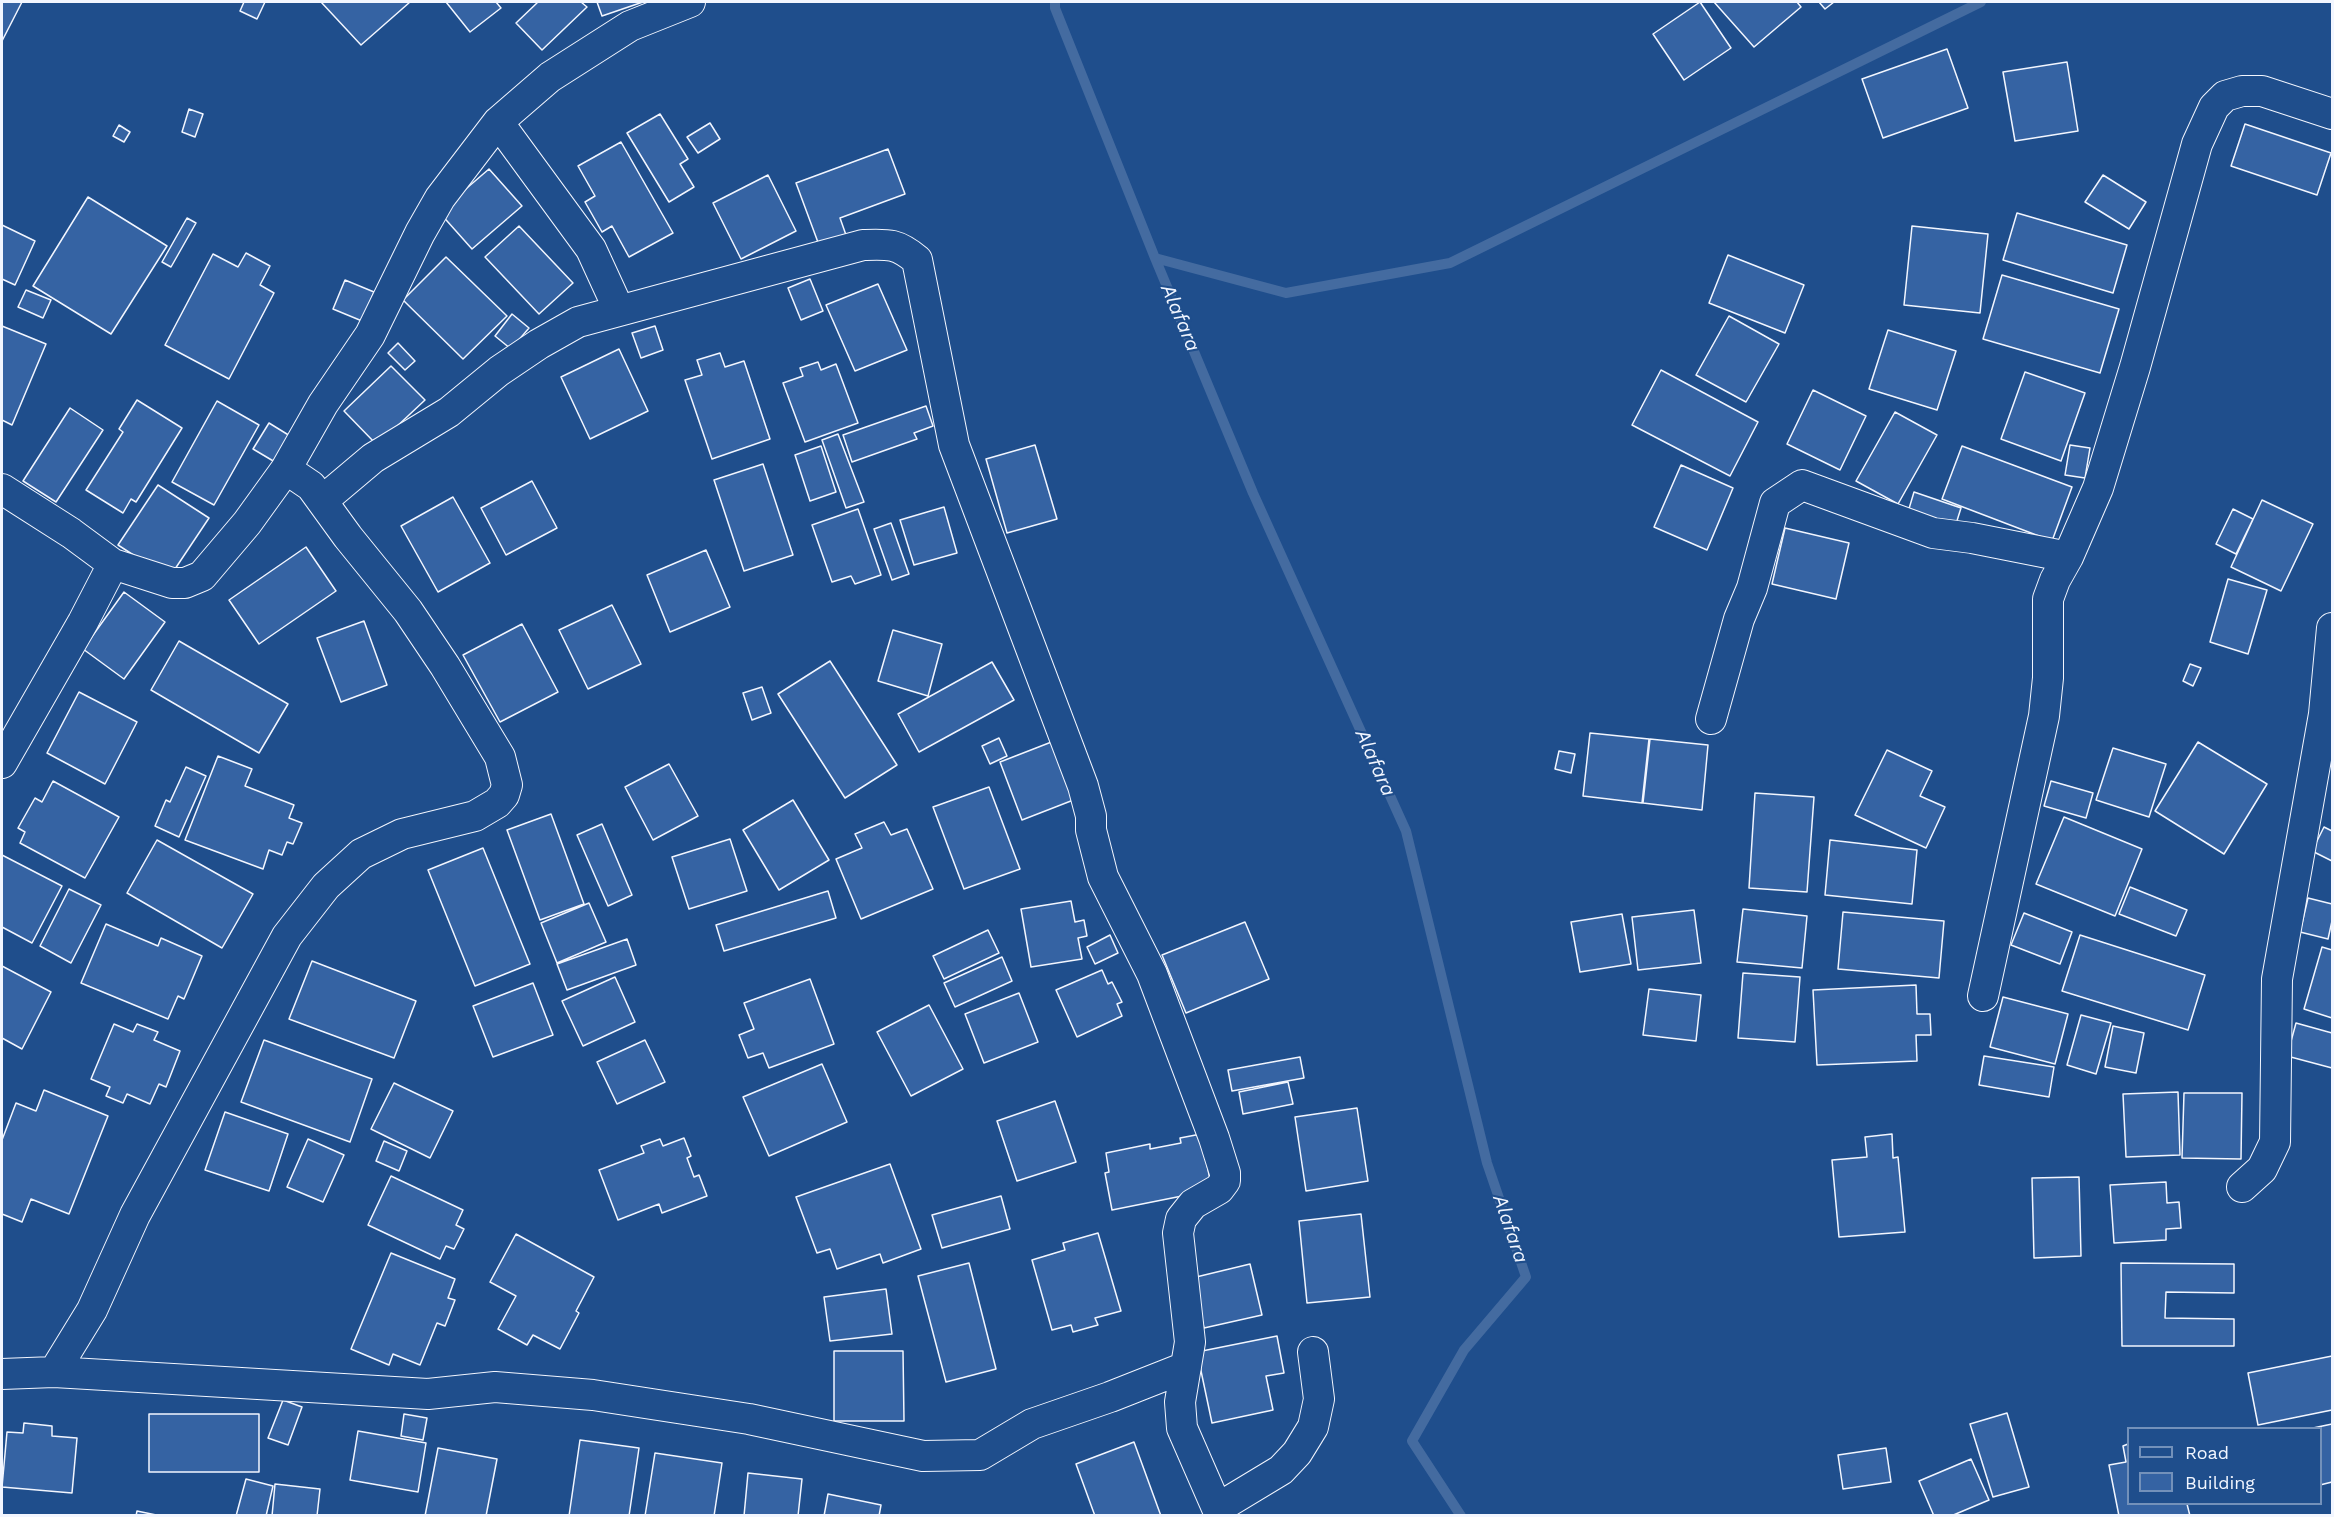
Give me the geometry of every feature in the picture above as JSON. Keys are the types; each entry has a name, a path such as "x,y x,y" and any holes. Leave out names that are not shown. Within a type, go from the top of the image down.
{"street":[{"path":"2,489 71,533 113,564 172,584 185,583 202,576 247,523 286,469 323,404 370,335 420,233 440,198 498,122 550,77 630,26 690,2"},
{"path":"1983,996 2044,716 2048,678 2048,599 2098,488 2135,367 2197,144 2214,107 2225,96 2242,91 2262,91 2332,114"},
{"path":"498,122 591,249 619,310"},
{"path":"322,501 373,458 449,412 499,371 539,344 578,322 863,245 889,244 904,249 917,260 954,445 1083,786 1103,877 1152,974 1225,1173 1225,1181 1219,1189 1193,1204 1181,1219 1178,1233 1190,1342 1180,1402 1182,1428 1220,1515"},
{"path":"54,1372 92,1310 135,1215 286,936 326,886 361,854 402,834 475,816 496,803 504,795 507,785 500,757 445,666 408,611 310,486 286,469"},
{"path":"1711,719 1738,619 1752,588 1775,503 1802,485 1933,533 1972,538 2068,557"},
{"path":"2,763 83,622 113,564"},
{"path":"2242,1187 2262,1169 2275,1143 2277,979 2324,714 2332,628"},
{"path":"1220,1515 1223,1505 1281,1470 1297,1453 1313,1427 1319,1399 1313,1352"},
{"path":"2,1374 54,1372 428,1394 495,1387 593,1395 749,1419 923,1456 980,1455 1032,1424 1186,1367"}],"building":[{"path":"2,2 22,2 2,41"},
{"path":"244,2 265,2 257,19 240,11"},
{"path":"321,2 410,2 361,45"},
{"path":"446,2 496,2 501,8 470,32"},
{"path":"538,2 581,2 587,7 542,50 516,23"},
{"path":"597,2 643,2 602,16"},
{"path":"1700,2 1731,48 1684,80 1653,34"},
{"path":"1714,2 1797,2 1801,7 1754,47"},
{"path":"1819,2 1834,2 1825,9"},
{"path":"1947,49 1968,108 1883,138 1862,79"},
{"path":"2067,62 2078,131 2015,141 2003,72"},
{"path":"189,109 203,114 195,137 182,132"},
{"path":"660,114 688,159 680,164 694,187 669,202 627,133"},
{"path":"710,123 720,139 698,153 687,137"},
{"path":"2245,124 2331,153 2317,195 2231,166"},
{"path":"119,125 130,132 124,142 113,136"},
{"path":"621,142 673,233 629,257 612,226 602,232 585,202 595,196 578,166"},
{"path":"888,149 905,194 840,218 846,235 819,245 796,183"},
{"path":"489,169 522,206 472,249 439,212"},
{"path":"768,175 796,231 741,259 713,203"},
{"path":"2103,175 2146,202 2129,229 2085,202"},
{"path":"88,197 167,246 111,334 33,286"},
{"path":"2017,213 2127,245 2113,293 2003,260"},
{"path":"187,218 196,223 171,267 162,262"},
{"path":"2,225 35,241 15,285 2,279"},
{"path":"519,226 573,283 539,314 485,257"},
{"path":"1912,226 1988,234 1980,313 1904,305"},
{"path":"246,253 270,266 260,285 274,293 229,379 165,345 213,254 238,267"},
{"path":"1728,255 1804,285 1785,333 1709,303"},
{"path":"446,257 507,316 463,359 403,300"},
{"path":"2002,275 2119,309 2100,373 1983,339"},
{"path":"810,279 823,311 801,320 788,288"},
{"path":"345,280 374,292 362,321 333,309"},
{"path":"878,284 907,350 855,371 826,305"},
{"path":"26,290 51,300 43,318 18,307"},
{"path":"512,314 529,328 511,349 495,336"},
{"path":"1729,316 1779,344 1746,402 1696,375"},
{"path":"2,326 46,344 12,425 2,420"},
{"path":"655,326 663,350 641,358 632,333"},
{"path":"1888,330 1956,351 1937,410 1869,389"},
{"path":"398,343 415,361 405,370 388,353"},
{"path":"619,349 648,411 590,439 561,377"},
{"path":"720,353 725,367 744,361 770,439 712,459 685,380 702,375 697,360"},
{"path":"818,362 821,370 836,364 858,423 805,442 783,383 803,376 800,368"},
{"path":"391,366 425,400 377,445 344,411"},
{"path":"1661,370 1758,422 1730,476 1632,425"},
{"path":"2025,372 2085,393 2061,461 2001,439"},
{"path":"1813,390 1866,416 1840,470 1787,444"},
{"path":"137,400 182,428 136,502 131,499 123,513 86,490 123,432 119,429"},
{"path":"217,401 259,425 214,505 172,482"},
{"path":"926,406 933,426 914,433 917,439 852,462 843,435"},
{"path":"70,408 103,430 56,502 23,481"},
{"path":"1895,412 1937,435 1898,504 1856,481"},
{"path":"269,423 295,439 280,465 253,449"},
{"path":"838,434 864,502 846,508 822,440"},
{"path":"1035,445 1057,519 1007,533 986,459"},
{"path":"2070,445 2090,448 2085,478 2065,475"},
{"path":"821,446 836,492 810,501 795,455"},
{"path":"1962,446 2072,487 2052,541 1942,499"},
{"path":"763,464 793,555 744,571 714,480"},
{"path":"1681,465 1733,488 1707,550 1654,527"},
{"path":"532,481 557,528 506,555 481,508"},
{"path":"158,485 209,518 169,578 118,545"},
{"path":"1914,492 1961,508 1955,527 1908,512"},
{"path":"453,497 490,563 438,592 401,526"},
{"path":"2262,500 2313,524 2281,591 2231,567"},
{"path":"944,507 957,553 914,565 900,520"},
{"path":"858,509 881,575 855,584 851,576 832,582 812,525"},
{"path":"2233,509 2253,519 2236,554 2216,544"},
{"path":"891,523 909,574 892,580 874,529"},
{"path":"1785,528 1849,543 1836,599 1772,584"},
{"path":"306,547 336,591 259,644 229,600"},
{"path":"706,550 730,607 670,632 647,575"},
{"path":"2228,579 2267,590 2248,654 2210,642"},
{"path":"124,592 165,622 124,679 83,649"},
{"path":"612,605 641,664 588,689 559,630"},
{"path":"364,621 387,685 341,702 317,638"},
{"path":"522,624 558,692 500,722 463,655"},
{"path":"893,630 942,644 928,696 878,681"},
{"path":"179,641 288,704 259,753 151,690"},
{"path":"830,661 897,765 845,798 778,694"},
{"path":"992,662 1014,700 919,752 898,714"},
{"path":"2190,664 2201,668 2193,686 2183,681"},
{"path":"762,687 771,713 752,720 743,693"},
{"path":"79,692 137,722 105,784 47,753"},
{"path":"1590,733 1649,739 1642,803 1583,796"},
{"path":"999,738 1007,756 990,764 982,746"},
{"path":"1650,739 1708,745 1702,810 1643,803"},
{"path":"1054,741 1076,799 1022,820 1000,762"},
{"path":"2198,742 2267,784 2224,854 2155,811"},
{"path":"2113,748 2166,764 2149,817 2096,800"},
{"path":"1887,750 1932,771 1920,796 1945,807 1926,848 1855,815"},
{"path":"1559,751 1575,754 1571,773 1555,769"},
{"path":"218,756 252,769 245,786 294,805 289,818 302,823 293,844 287,842 282,855 269,850 263,869 185,840"},
{"path":"669,764 698,816 653,840 625,787"},
{"path":"186,767 206,776 179,837 155,826 166,800 170,802"},
{"path":"53,781 119,817 85,878 20,843 25,832 18,828 35,798 42,802"},
{"path":"2051,781 2093,793 2086,818 2044,806"},
{"path":"989,787 1020,869 964,889 933,807"},
{"path":"1755,793 1814,797 1807,892 1749,888"},
{"path":"793,800 829,860 779,890 743,830"},
{"path":"551,814 584,904 540,920 507,830"},
{"path":"2064,817 2142,849 2115,916 2036,884"},
{"path":"884,822 891,835 907,829 933,889 861,919 836,859 862,848 855,834"},
{"path":"602,824 632,895 608,906 577,835"},
{"path":"2324,827 2332,831 2332,861 2312,851"},
{"path":"730,839 747,891 689,909 672,857"},
{"path":"157,840 253,894 222,948 127,893"},
{"path":"1830,840 1917,850 1912,904 1825,895"},
{"path":"483,848 530,964 475,986 428,870"},
{"path":"2,855 62,886 32,943 2,927"},
{"path":"2130,887 2187,910 2176,936 2119,914"},
{"path":"69,889 101,905 71,963 40,946"},
{"path":"828,891 836,918 724,951 716,925"},
{"path":"2308,898 2332,904 2332,921 2328,939 2300,932"},
{"path":"1071,901 1075,922 1084,920 1087,936 1078,938 1082,959 1031,967 1021,909"},
{"path":"589,903 606,942 557,963 541,923"},
{"path":"1743,909 1807,916 1802,968 1737,962"},
{"path":"1694,910 1701,963 1638,970 1632,917"},
{"path":"1843,912 1944,921 1939,978 1838,969"},
{"path":"2024,913 2072,932 2060,964 2011,945"},
{"path":"1622,914 1631,964 1580,972 1571,922"},
{"path":"1245,922 1269,979 1186,1013 1162,955"},
{"path":"106,924 158,946 161,938 202,956 184,999 178,996 168,1019 81,983"},
{"path":"988,930 999,953 944,979 933,956"},
{"path":"1110,935 1118,953 1095,964 1087,947"},
{"path":"2080,935 2205,975 2188,1030 2062,991"},
{"path":"627,939 636,965 567,990 557,964"},
{"path":"2322,947 2332,950 2332,1018 2304,1009"},
{"path":"1002,957 1012,981 955,1007 944,983"},
{"path":"312,961 416,1001 394,1058 289,1019"},
{"path":"2,966 51,992 22,1049 2,1038"},
{"path":"1102,970 1108,984 1112,982 1122,1002 1117,1004 1122,1016 1077,1037 1056,990"},
{"path":"1743,973 1800,977 1795,1042 1738,1038"},
{"path":"615,977 635,1022 583,1046 562,1001"},
{"path":"810,979 834,1044 769,1068 763,1053 748,1058 739,1035 754,1029 744,1003"},
{"path":"533,983 553,1035 493,1057 473,1006"},
{"path":"1916,985 1917,1014 1930,1014 1931,1035 1916,1035 1917,1061 1817,1065 1813,990"},
{"path":"1649,989 1701,995 1696,1041 1643,1035"},
{"path":"1019,993 1038,1042 984,1063 965,1014"},
{"path":"2003,997 2068,1014 2055,1064 1990,1047"},
{"path":"929,1005 963,1069 911,1096 877,1032"},
{"path":"2081,1015 2111,1023 2096,1074 2067,1065"},
{"path":"2296,1023 2332,1033 2332,1068 2287,1056"},
{"path":"114,1024 133,1032 137,1024 158,1032 154,1040 180,1051 166,1087 159,1084 150,1104 127,1094 123,1103 106,1096 110,1087 91,1079"},
{"path":"2113,1026 2144,1033 2136,1073 2105,1067"},
{"path":"264,1040 372,1079 350,1142 241,1102"},
{"path":"645,1040 665,1082 617,1104 597,1062"},
{"path":"1984,1056 2054,1067 2049,1097 1979,1085"},
{"path":"1300,1057 1304,1078 1232,1091 1228,1070"},
{"path":"822,1064 847,1122 769,1156 743,1097"},
{"path":"1288,1082 1293,1104 1243,1114 1239,1092"},
{"path":"394,1083 453,1111 430,1158 371,1129"},
{"path":"44,1090 108,1116 69,1214 31,1199 22,1222 2,1214 2,1140 16,1103 36,1111"},
{"path":"2178,1092 2180,1155 2126,1157 2123,1094"},
{"path":"2184,1093 2242,1093 2241,1159 2182,1158"},
{"path":"1055,1101 1076,1162 1017,1181 997,1121"},
{"path":"1357,1108 1368,1181 1306,1191 1295,1117"},
{"path":"225,1112 288,1134 269,1191 205,1170"},
{"path":"1201,1134 1212,1190 1112,1210 1105,1173 1109,1172 1106,1153 1150,1144 1150,1149 1181,1143 1180,1138"},
{"path":"1892,1134 1893,1158 1898,1157 1905,1232 1839,1237 1832,1160 1867,1157 1865,1137"},
{"path":"684,1138 691,1156 687,1158 694,1177 699,1175 707,1196 662,1213 659,1204 618,1220 599,1170 644,1153 641,1146 660,1139 663,1146"},
{"path":"308,1139 344,1155 323,1202 287,1187"},
{"path":"384,1141 407,1151 399,1171 376,1161"},
{"path":"890,1164 921,1249 883,1263 880,1254 837,1269 830,1249 817,1253 796,1197"},
{"path":"391,1176 463,1210 456,1225 464,1229 454,1249 446,1246 440,1259 368,1225"},
{"path":"2079,1177 2081,1256 2034,1258 2032,1178"},
{"path":"2166,1182 2167,1203 2179,1202 2181,1228 2166,1229 2166,1240 2114,1243 2110,1185"},
{"path":"1001,1196 1010,1229 942,1248 932,1215"},
{"path":"1361,1214 1370,1297 1307,1303 1299,1221"},
{"path":"1098,1233 1121,1311 1095,1318 1098,1325 1073,1332 1071,1325 1052,1330 1032,1260 1065,1250 1063,1243"},
{"path":"516,1234 594,1277 576,1311 579,1313 560,1349 533,1335 527,1345 498,1329 516,1296 490,1282"},
{"path":"391,1253 455,1279 448,1298 455,1300 445,1326 437,1323 420,1365 393,1354 389,1365 351,1349"},
{"path":"969,1263 996,1369 946,1382 918,1276"},
{"path":"2121,1263 2234,1264 2234,1293 2166,1292 2165,1318 2234,1319 2234,1346 2122,1346"},
{"path":"1250,1264 1262,1315 1204,1328 1192,1278"},
{"path":"886,1289 892,1334 830,1341 824,1297"},
{"path":"1277,1336 1284,1373 1266,1376 1273,1410 1212,1423 1197,1352"},
{"path":"834,1351 903,1351 904,1421 834,1421"},
{"path":"2332,1356 2332,1410 2258,1425 2248,1373"},
{"path":"283,1400 302,1407 288,1445 268,1438"},
{"path":"2007,1413 2029,1487 1993,1497 1970,1424"},
{"path":"149,1414 259,1414 259,1472 149,1472"},
{"path":"404,1414 427,1418 423,1440 401,1436"},
{"path":"24,1423 52,1426 52,1436 77,1438 72,1493 2,1487 7,1432 23,1433"},
{"path":"2332,1424 2332,1482 2322,1484 2322,1427 2318,1427"},
{"path":"358,1431 426,1443 418,1492 350,1480"},
{"path":"580,1440 639,1448 629,1516 569,1516"},
{"path":"1134,1442 1161,1516 1095,1516 1076,1464"},
{"path":"2127,1444 2127,1505 2187,1505 2190,1516 2119,1516 2109,1465 2126,1462 2123,1446"},
{"path":"438,1448 497,1459 486,1516 425,1516"},
{"path":"1886,1448 1891,1482 1843,1489 1838,1455"},
{"path":"655,1453 722,1463 714,1516 645,1516"},
{"path":"1971,1459 1989,1500 1951,1516 1934,1516 1919,1481"},
{"path":"748,1473 802,1479 798,1516 744,1516"},
{"path":"246,1479 273,1486 266,1516 236,1516"},
{"path":"275,1484 320,1489 317,1516 272,1516"},
{"path":"828,1494 881,1505 879,1516 824,1516"},
{"path":"137,1511 161,1516 136,1516"}],"waterway":[{"name":"Alafara","path":"1055,2 1055,8 1155,258 1253,493 1406,831 1487,1163 1526,1277 1464,1350 1412,1441 1461,1516"},
{"path":"1155,258 1286,293 1450,263 1981,2"}]}
